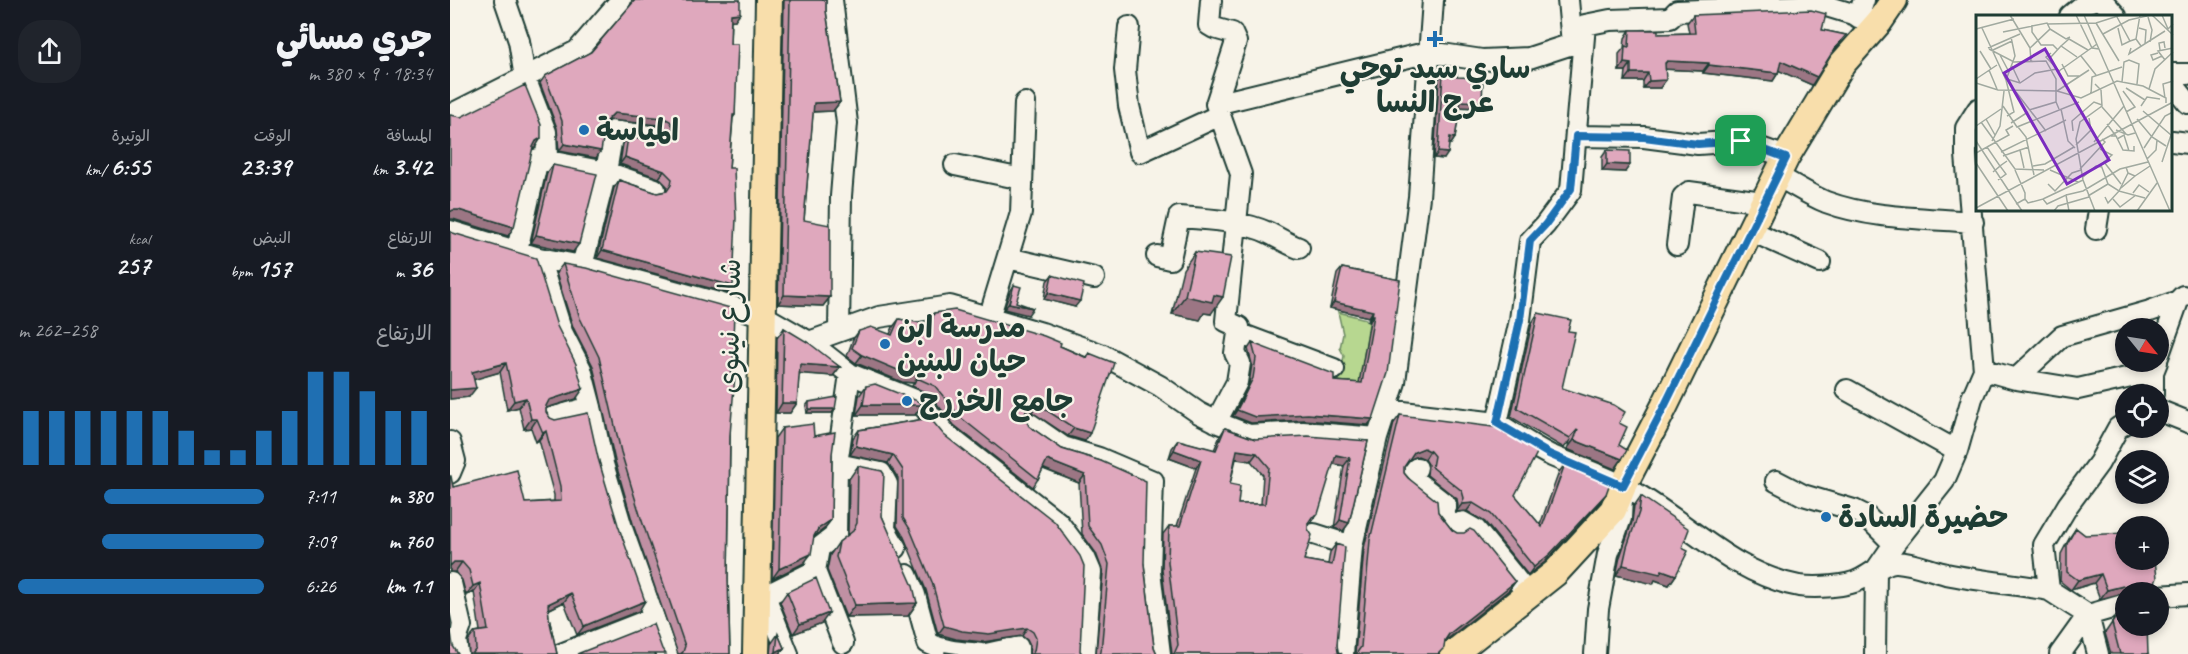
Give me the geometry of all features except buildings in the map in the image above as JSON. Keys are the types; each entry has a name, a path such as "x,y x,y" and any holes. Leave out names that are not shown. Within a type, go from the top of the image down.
{"main road":[{"name":"شارع نينوى","path":"756,654 761,594 762,315 769,0"},
{"path":"1453,654 1554,573 1613,510 1782,166 1842,64 1867,13 1894,0"}],"street":[{"path":"505,0 519,41 525,78 546,132 547,158 538,159"},
{"path":"450,114 577,51 621,0"},
{"path":"832,0 847,123 841,196 839,331"},
{"path":"1212,0 1209,25 1232,33 1236,42 1218,109 1241,174 1226,321 1239,327 1235,353 1240,363 1237,382 1216,422"},
{"path":"1344,653 1352,546 1377,438 1395,382 1419,197 1433,0"},
{"path":"1568,0 1572,44"},
{"path":"2071,15 2087,2 2095,0"},
{"path":"2102,0 2115,15"},
{"path":"1129,27 1125,70 1129,106 1140,152 1218,109 1429,52 1482,60 1529,58 1572,44 1585,25 1610,20 1670,18 1677,11 1823,5 1867,13"},
{"path":"1497,423 1520,320 1530,241 1545,225 1571,189 1585,25"},
{"path":"2173,84 2188,103"},
{"path":"989,318 1021,213 1025,103"},
{"path":"1875,654 1876,570 1944,481 1957,451 1972,399 1984,370 1966,155 1972,128"},
{"path":"582,266 606,172 613,130 657,137"},
{"path":"1576,136 1644,137 1698,144 1741,141 1782,166 1824,201 1847,208 1888,215 1973,222"},
{"path":"2173,141 2188,143"},
{"path":"538,159 606,172 655,189"},
{"path":"517,250 538,159"},
{"path":"955,165 1022,179"},
{"path":"1677,245 1683,198 1689,192 1763,202"},
{"path":"1157,256 1170,259 1179,217 1235,224 1268,233 1284,243 1299,248"},
{"path":"1749,230 1820,262"},
{"path":"450,231 539,258 582,266 762,315 809,342 850,374 920,402 946,434 1058,522 1085,558 1091,572 1085,654"},
{"path":"539,258 562,332 580,369 603,464 623,531 667,654"},
{"path":"1008,258 1094,278"},
{"path":"2016,379 2062,336 2183,297"},
{"path":"2169,331 2183,297"},
{"path":"809,342 879,317 950,306 1042,333 1103,355 1160,386 1199,413 1249,435 1303,432 1377,438"},
{"path":"1238,333 1334,369"},
{"path":"1984,370 2016,379 2078,389 2129,372"},
{"path":"843,643 815,571 819,548 836,535 837,464 850,374"},
{"path":"1847,390 1957,451"},
{"path":"551,418 591,407"},
{"path":"1386,410 1497,423 1549,454 1623,486 1663,510 1713,548 1750,570 1773,578 1799,585 1819,587 1860,581 1895,561 1947,574 2049,590 2088,615 2098,654"},
{"path":"2169,414 2188,422"},
{"path":"1030,424 1063,447 1099,458 1153,481 1150,571 1160,654"},
{"path":"2049,590 2044,545 2068,505 2099,463 2115,434"},
{"path":"450,442 455,461 450,472"},
{"path":"837,464 881,472 887,484 885,529 893,542 915,595 928,643 956,652 981,654"},
{"path":"1417,468 1410,477 1446,505 1442,513 1455,530 1462,522 1476,530 1529,595"},
{"path":"1776,481 1803,495 1854,510 1866,516 1894,544"},
{"path":"1595,654 1598,609 1608,554 1621,518 1623,486"},
{"path":"1314,534 1352,546"},
{"path":"788,654 761,594 815,571"},
{"path":"450,582 460,626 456,640 458,654"},
{"path":"2169,595 2188,594"},
{"path":"2060,654 2088,615 2115,607"},
{"path":"561,654 653,618"},
{"path":"986,654 1018,647 1018,654"}],"green space":[{"path":"1338,312 1366,319 1369,323 1354,420 1338,385 1344,356 1340,348 1343,334"}],"place":[{"name":"ساري سيد توحي عرج النسا","path":"1435,39"},
{"name":"المياسة","path":"584,130"},
{"name":"مدرسة ابن حيان للبنين","path":"885,344"},
{"name":"جامع الخزرج","path":"907,401"},
{"name":"حضيرة السادة","path":"1826,517"}],"route":[{"path":"1576,136 1644,137 1698,144 1741,141 1786,158 1623,486 1549,454 1497,423 1520,320 1530,241 1545,225 1571,189 1576,136"}]}
